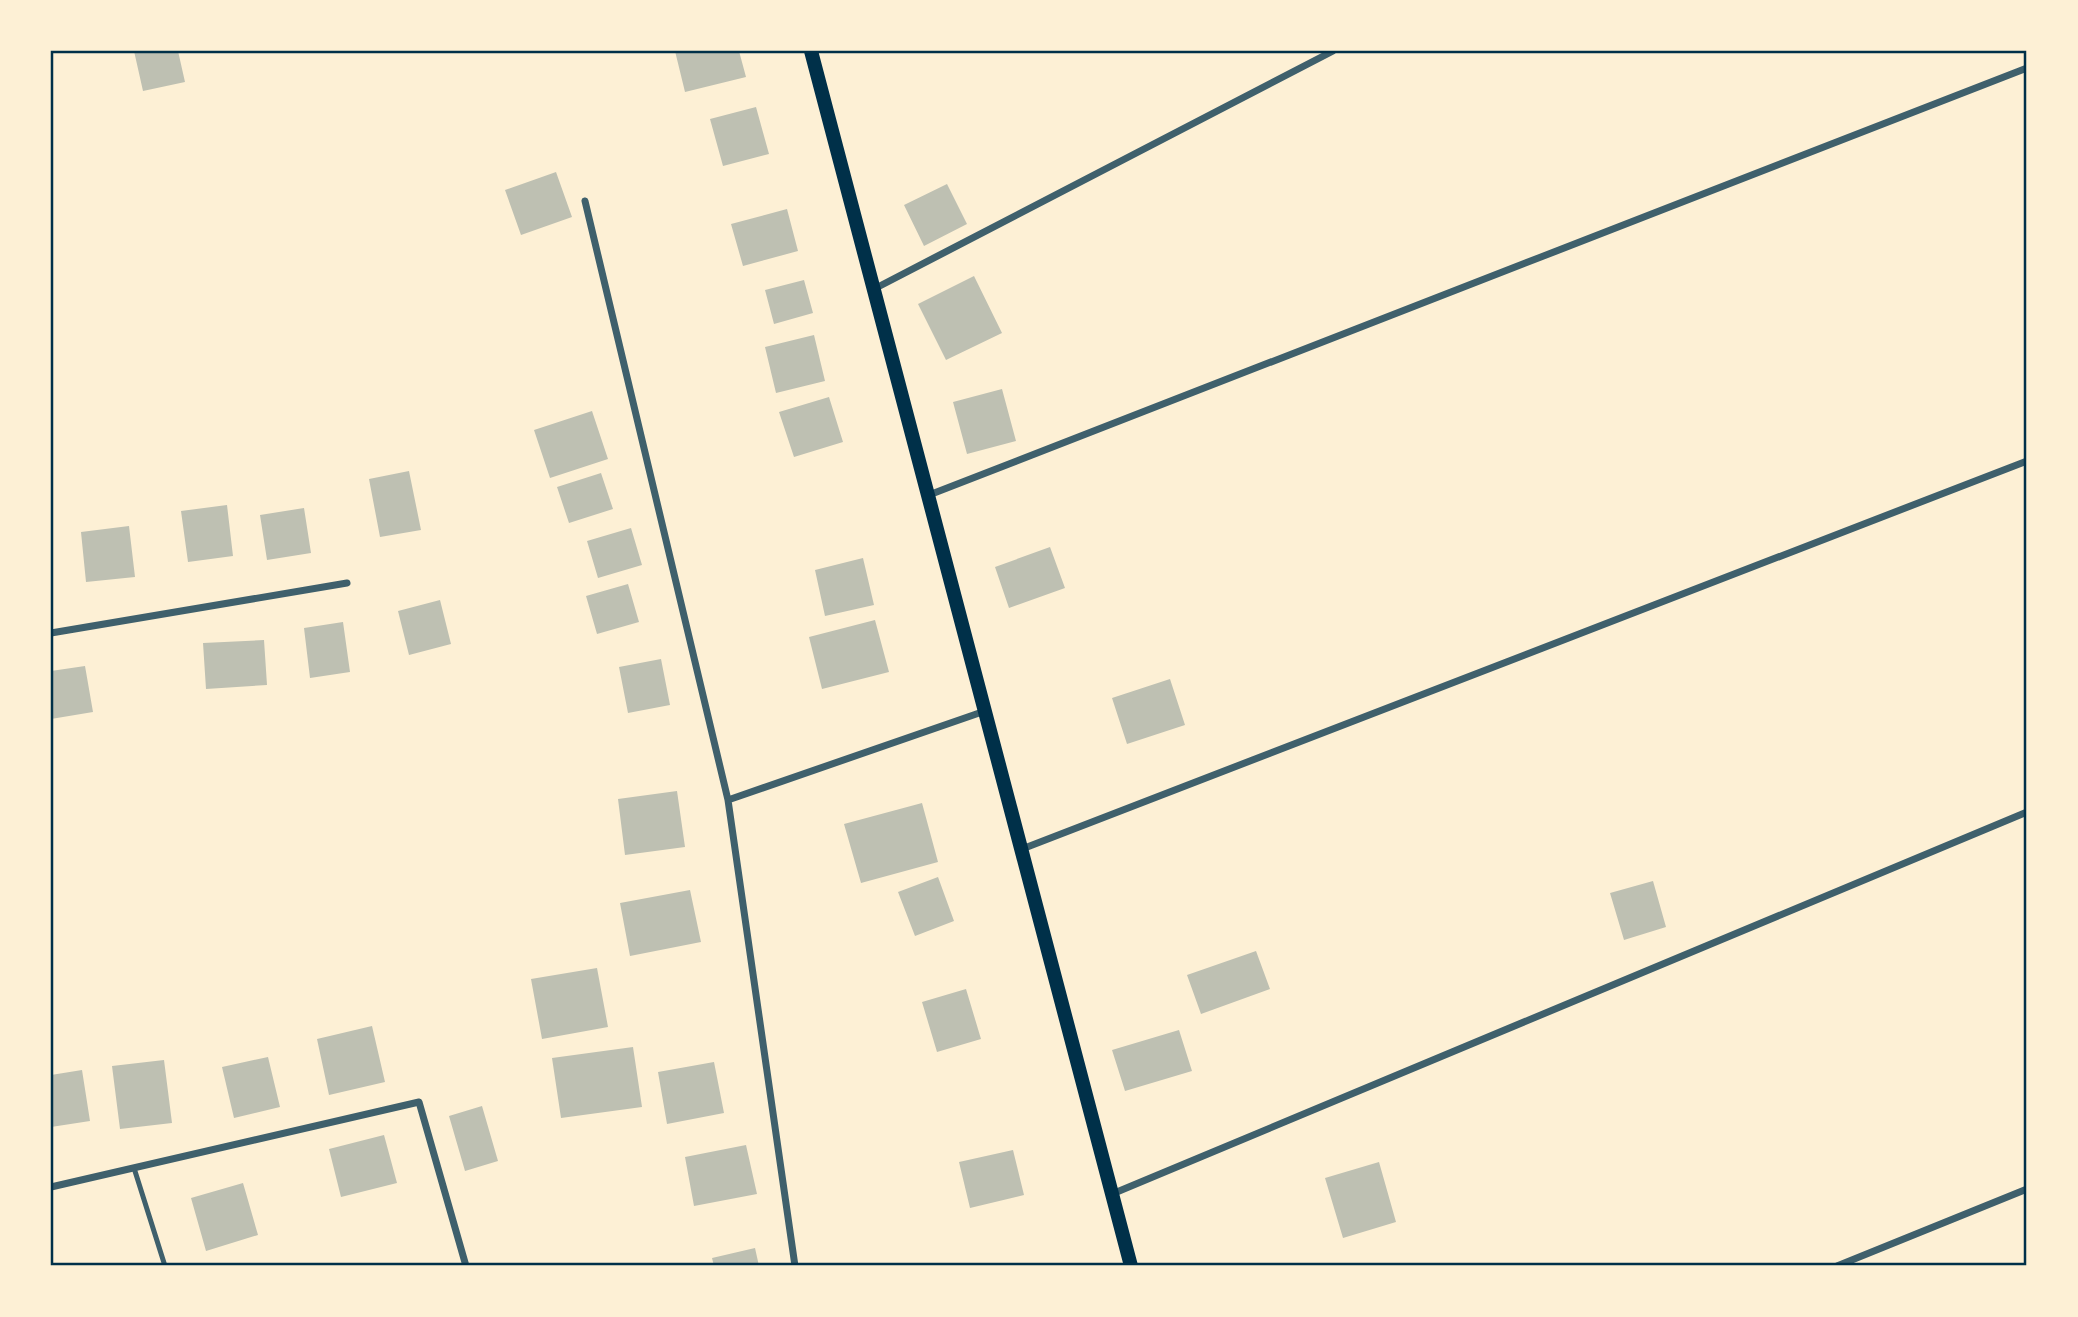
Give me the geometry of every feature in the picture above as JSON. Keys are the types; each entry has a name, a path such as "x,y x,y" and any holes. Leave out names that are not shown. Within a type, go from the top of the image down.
{"main road":[{"path":"811,51 1131,1266"}],"street":[{"path":"874,289 1333,51"},
{"path":"928,495 2027,68"},
{"path":"585,201 728,800 795,1266"},
{"path":"1021,849 2027,461"},
{"path":"51,634 347,583"},
{"path":"728,800 985,711"},
{"path":"1112,1194 2027,812"},
{"path":"51,1187 419,1102 466,1266"},
{"path":"1837,1266 2027,1189"}],"lane":[{"path":"134,1168 165,1266"}],"building":[{"path":"134,51 178,51 185,82 143,91"},
{"path":"675,51 739,51 746,77 685,92"},
{"path":"756,107 769,154 723,166 710,119"},
{"path":"556,172 572,217 521,235 505,190"},
{"path":"947,184 967,224 924,246 904,205"},
{"path":"787,209 798,251 743,266 731,224"},
{"path":"974,276 1002,333 946,360 918,304"},
{"path":"804,280 813,313 774,324 765,290"},
{"path":"814,335 825,381 776,393 765,347"},
{"path":"1002,389 1016,441 967,454 953,402"},
{"path":"829,397 843,442 794,457 779,412"},
{"path":"592,411 608,459 550,478 534,430"},
{"path":"409,471 421,530 380,537 369,479"},
{"path":"601,473 613,509 569,523 557,487"},
{"path":"227,505 233,556 188,562 181,511"},
{"path":"304,508 311,553 267,560 260,515"},
{"path":"129,526 135,577 86,582 81,532"},
{"path":"631,528 642,565 598,578 587,541"},
{"path":"1050,547 1065,588 1009,608 995,567"},
{"path":"863,558 874,605 825,616 815,570"},
{"path":"628,584 639,622 597,634 586,596"},
{"path":"440,600 451,644 409,655 398,611"},
{"path":"875,620 889,672 822,689 809,637"},
{"path":"343,622 350,672 310,678 304,628"},
{"path":"264,640 267,685 206,689 203,643"},
{"path":"661,659 670,705 628,713 619,667"},
{"path":"85,666 93,712 51,719 51,671"},
{"path":"1170,679 1185,725 1127,744 1112,698"},
{"path":"677,791 685,847 625,855 618,799"},
{"path":"922,803 938,862 861,883 844,824"},
{"path":"938,877 954,921 915,936 898,892"},
{"path":"1653,881 1666,927 1624,940 1610,893"},
{"path":"690,890 701,942 630,956 620,903"},
{"path":"1256,951 1270,989 1201,1014 1187,975"},
{"path":"597,968 608,1027 542,1039 531,979"},
{"path":"966,989 981,1039 937,1052 922,1002"},
{"path":"372,1026 385,1082 329,1095 317,1039"},
{"path":"1179,1030 1192,1071 1125,1091 1112,1050"},
{"path":"633,1047 642,1107 561,1118 552,1058"},
{"path":"268,1057 280,1107 234,1118 222,1067"},
{"path":"164,1060 172,1123 120,1129 112,1066"},
{"path":"714,1062 724,1113 667,1124 658,1072"},
{"path":"82,1070 90,1121 51,1127 51,1075"},
{"path":"482,1106 498,1161 465,1171 449,1116"},
{"path":"384,1135 397,1183 341,1197 329,1149"},
{"path":"746,1145 757,1194 694,1206 685,1157"},
{"path":"1013,1150 1024,1195 970,1208 959,1162"},
{"path":"1379,1162 1396,1222 1343,1238 1325,1178"},
{"path":"243,1183 258,1235 206,1251 191,1198"},
{"path":"755,1248 759,1266 714,1266 712,1258"}]}
